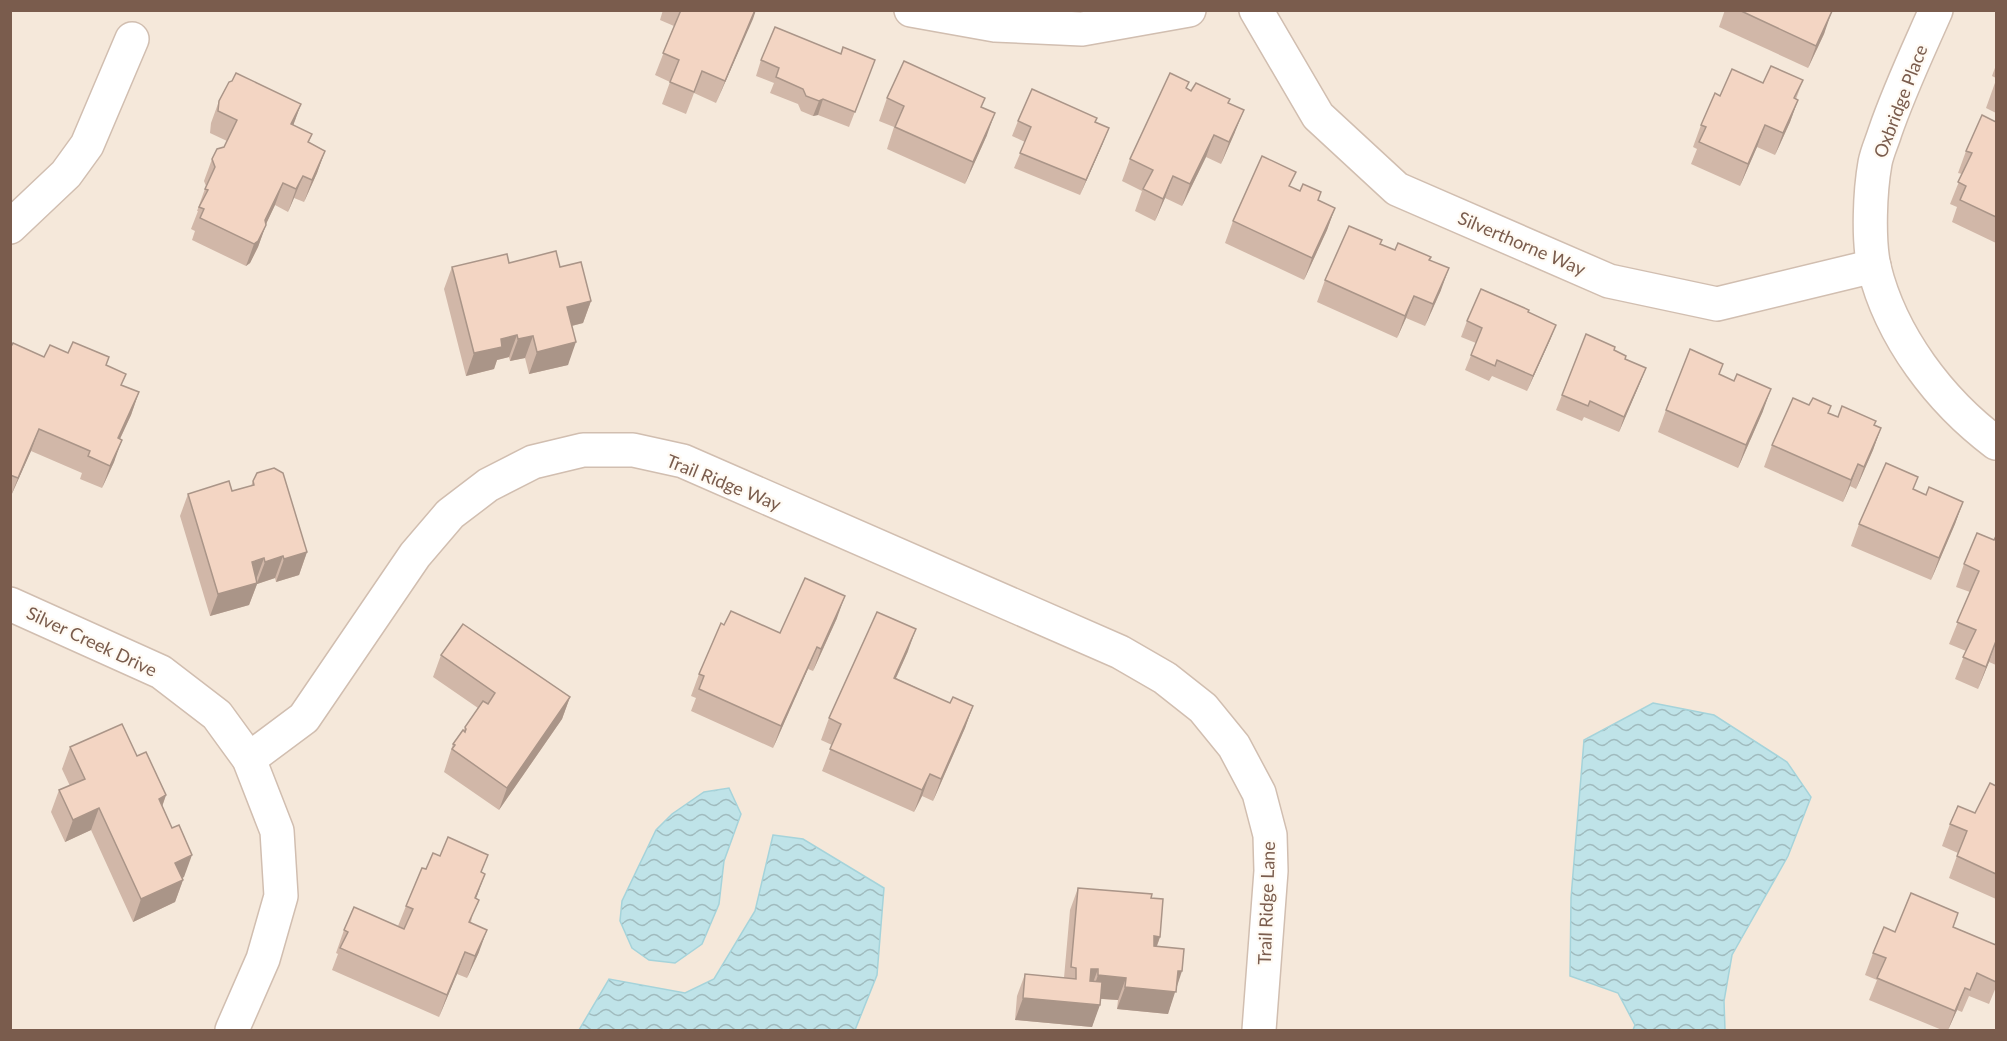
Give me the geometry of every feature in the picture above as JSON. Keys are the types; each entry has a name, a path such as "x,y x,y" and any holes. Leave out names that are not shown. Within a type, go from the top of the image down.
{"street":[{"path":"911,10 994,25 1082,29 1189,10"},
{"name":"Silverthorne Way","path":"1256,10 1318,116 1397,189 1609,281 1717,304 1874,266"},
{"name":"Oxbridge Place","path":"1936,10 1892,111 1875,162 1870,220 1874,266 1892,316 1923,370 1970,423 1996,443"},
{"path":"10,227 66,174 87,145 132,39"},
{"name":"Trail Ridge Way","path":"249,759 304,718 415,555 450,514 488,485 532,462 583,450 633,450 682,461 1120,652 1165,678 1203,708 1234,746"},
{"name":"Silver Creek Drive","path":"10,604 161,672 217,716 249,759 277,831 281,896 263,960 232,1030"},
{"name":"Trail Ridge Lane","path":"1234,746 1259,793 1270,836 1271,871 1259,1030"}],"shaded area":[{"path":"10,11 1996,11 1996,1030 11,1030"}],"water":[{"path":"1653,703 1714,715 1787,762 1811,797 1788,856 1732,955 1724,1001 1725,1030 1633,1030 1635,1025 1618,993 1570,976 1571,898 1584,740"},
{"path":"729,788 741,814 724,861 719,904 702,944 675,963 649,960 632,948 620,921 622,901 656,830 672,814 704,792"},
{"path":"773,835 803,839 884,888 877,975 855,1030 579,1030 609,979 685,993 714,979 755,911"}],"building":[{"path":"681,10 755,10 725,81 702,71 694,92 670,82 679,60 663,53"},
{"path":"1739,10 1830,10 1832,11 1816,46"},
{"path":"775,27 841,54 843,47 875,60 855,112 823,99 819,101 806,96 803,89 776,77 779,68 761,60"},
{"path":"904,61 985,98 981,107 995,113 973,162 895,127 904,106 887,98"},
{"path":"1771,66 1803,80 1794,98 1798,100 1783,133 1765,125 1748,164 1699,142 1706,127 1701,125 1715,93 1720,96 1732,69 1763,83"},
{"path":"236,73 301,104 291,124 312,134 308,142 325,151 312,180 303,176 296,189 283,183 265,220 266,225 254,244 200,218 204,209 199,207 208,190 205,189 215,167 212,159 217,149 224,147 237,120 218,111 219,101"},
{"path":"1170,73 1189,82 1186,88 1191,91 1196,83 1230,99 1228,103 1244,110 1229,142 1214,135 1190,184 1173,176 1163,199 1143,189 1153,170 1130,159"},
{"path":"1032,89 1097,118 1095,122 1109,128 1086,180 1020,153 1031,127 1018,121"},
{"path":"1982,115 1996,122 1996,217 1960,200 1966,186 1958,182 1972,153 1966,151"},
{"path":"1262,156 1296,172 1289,186 1300,191 1303,184 1321,192 1318,200 1335,208 1312,258 1233,221"},
{"path":"1349,226 1382,240 1380,244 1395,250 1398,243 1431,257 1429,260 1449,268 1433,304 1414,296 1405,316 1325,280"},
{"path":"556,251 560,267 581,262 591,301 567,307 576,342 537,352 533,336 518,339 517,335 501,339 502,347 474,353 452,267 507,254 509,263"},
{"path":"1481,289 1529,310 1528,312 1556,325 1533,376 1497,360 1495,366 1471,355 1482,328 1467,321"},
{"path":"1586,334 1615,347 1614,350 1626,356 1625,359 1646,368 1624,417 1590,401 1588,406 1562,395"},
{"path":"73,342 109,357 106,365 126,374 121,385 139,392 118,438 122,440 110,466 88,456 90,451 39,429 18,478 10,475 10,348 13,343 44,357 50,345 68,353"},
{"path":"1690,349 1723,364 1719,374 1734,381 1737,374 1771,389 1746,445 1666,410"},
{"path":"1793,398 1809,405 1813,398 1831,406 1828,413 1838,417 1842,406 1876,421 1874,425 1881,428 1864,467 1858,464 1851,480 1772,445"},
{"path":"1886,463 1918,477 1913,489 1926,495 1929,487 1963,502 1939,558 1859,524"},
{"path":"274,468 283,473 307,552 284,559 283,556 265,562 264,558 252,562 257,583 218,594 188,494 229,481 232,491 254,485 253,481 257,473"},
{"path":"1977,533 1994,540 1996,536 1996,641 1986,667 1963,657 1976,630 1957,622 1979,571 1964,564"},
{"path":"805,578 845,596 821,649 817,647 781,726 699,689 704,676 699,674 721,623 724,625 731,611 780,633"},
{"path":"877,612 916,629 894,678 950,703 953,697 973,706 941,779 930,774 922,790 830,749 841,724 829,718"},
{"path":"463,624 570,697 507,788 452,749 455,745 453,744 463,730 465,732 465,727 483,701 488,704 495,693 441,655"},
{"path":"122,724 137,756 146,752 166,795 159,799 172,828 179,825 192,855 175,863 183,880 141,899 99,808 73,820 59,790 85,779 70,747"},
{"path":"1990,783 1996,786 1996,874 1957,856 1967,831 1950,824 1958,806 1975,813"},
{"path":"448,837 488,855 481,872 485,874 475,898 479,900 469,922 487,930 475,956 465,952 447,995 340,948 348,932 344,930 354,907 404,929 413,909 406,906 422,868 426,869 433,853 440,856"},
{"path":"1078,888 1152,894 1151,898 1163,899 1160,937 1154,936 1154,946 1184,949 1182,971 1178,971 1176,992 1125,987 1126,978 1098,975 1098,969 1091,969 1090,981 1102,982 1100,1005 1023,998 1025,974 1076,979 1076,968 1071,967"},
{"path":"1911,893 1958,913 1953,927 1996,945 1996,982 1977,973 1970,990 1965,988 1955,1011 1877,978 1886,958 1873,953 1884,927 1895,932"}]}
